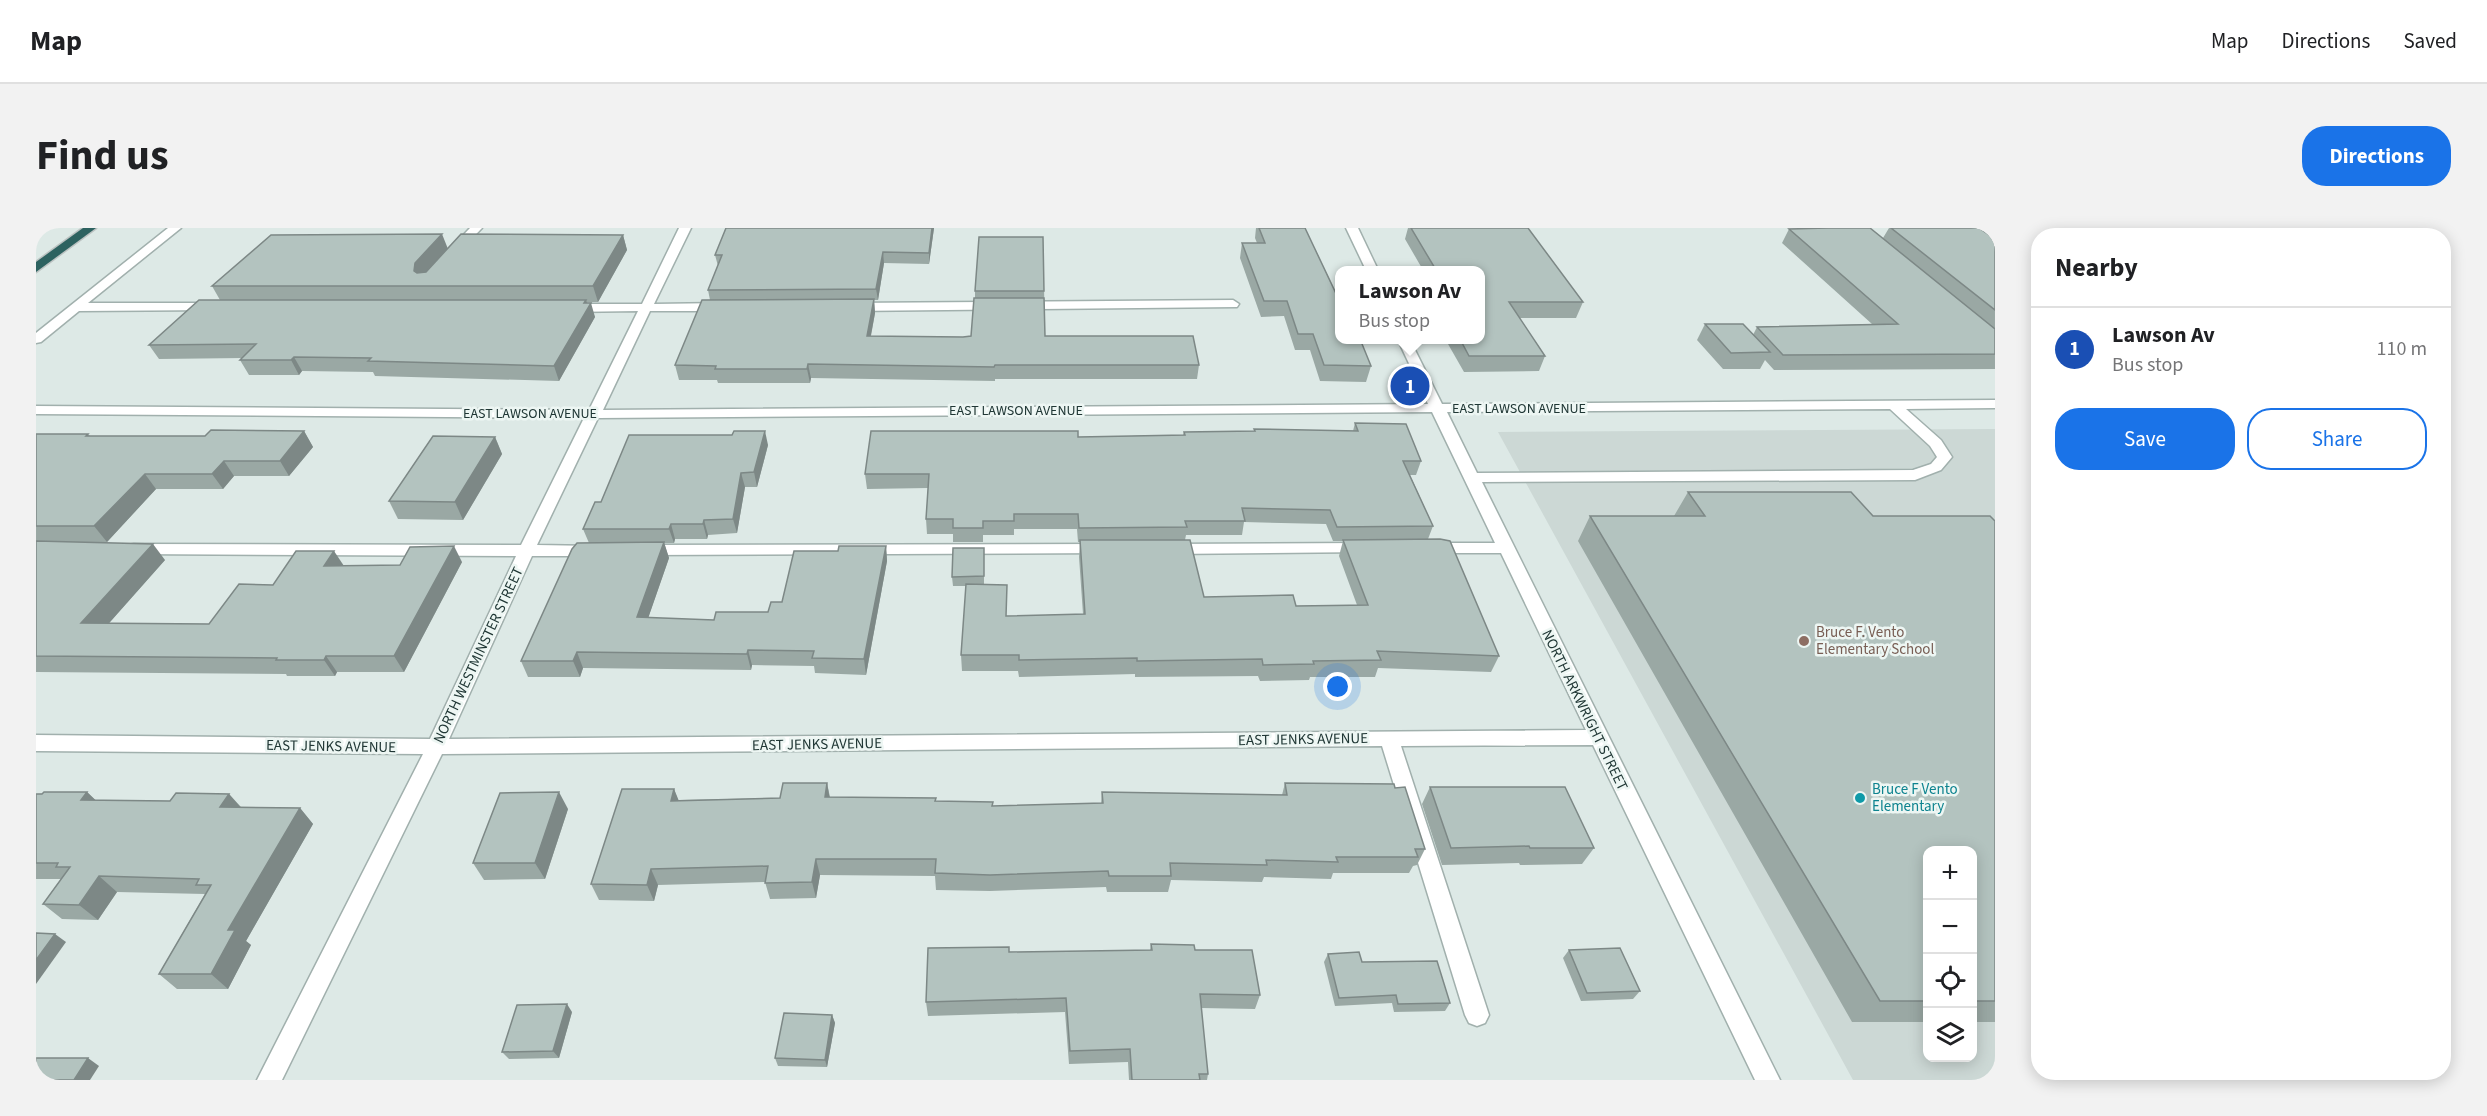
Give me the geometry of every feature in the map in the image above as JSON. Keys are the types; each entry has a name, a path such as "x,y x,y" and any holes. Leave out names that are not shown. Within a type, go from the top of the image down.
{"highway":[{"path":"36,268 90,228"}],"street":[{"path":"36,339 175,228"},
{"path":"447,259 476,228"},
{"name":"NORTH WESTMINSTER STREET","path":"269,1080 436,747 526,550 685,228"},
{"path":"1352,228 1370,266"},
{"path":"839,307 1233,304"},
{"path":"77,307 223,307"},
{"path":"555,308 731,307"},
{"name":"NORTH ARKWRIGHT STREET","path":"1406,344 1768,1080"},
{"name":"EAST LAWSON AVENUE","path":"36,410 594,414 1995,404"},
{"path":"1471,478 1915,475 1936,467 1945,457 1936,443 1894,405"},
{"path":"1148,549 1374,548"},
{"path":"1409,548 1505,548"},
{"path":"119,549 1124,549"},
{"name":"EAST JENKS AVENUE","path":"36,743 436,747 1598,737"},
{"path":"1389,738 1477,1015"}],"shaded area":[{"name":"Bruce F. Vento Elementary School","path":"1995,429 1995,1080 1853,1080 1498,432"}],"building":[{"path":"726,228 932,228 929,253 883,252 876,289 708,290 722,255 715,255"},
{"path":"1259,228 1305,228 1335,291 1335,344 1362,344 1371,366 1324,365 1313,334 1298,334 1287,301 1264,301 1242,243 1265,243"},
{"path":"1411,228 1528,228 1583,302 1509,302 1545,356 1469,356 1463,344 1485,344 1485,266 1434,266"},
{"path":"1870,228 1995,329 1995,354 1783,355 1757,327 1898,324 1789,229"},
{"path":"1891,228 1979,228 1995,239 1995,310"},
{"path":"442,234 415,263 414,271 426,272 461,234 623,235 593,286 212,286 271,235"},
{"path":"979,237 1043,237 1044,291 975,291"},
{"path":"974,298 1044,298 1045,336 1193,336 1199,365 995,365 994,367 808,364 807,369 715,369 716,366 675,365 702,300 874,299 867,336 963,337 971,336"},
{"path":"199,300 586,300 584,303 591,303 554,366 368,361 371,358 294,357 291,360 240,360 256,344 149,345"},
{"path":"1705,324 1743,324 1770,352 1731,353"},
{"path":"1355,423 1406,424 1421,461 1403,461 1433,526 1337,527 1330,510 1242,508 1245,521 1185,521 1187,527 1079,528 1078,514 1014,514 1014,521 983,521 983,528 953,528 953,519 926,519 929,474 865,474 871,431 1078,431 1078,437 1185,435 1184,432 1255,431 1254,429 1358,431"},
{"path":"211,430 304,431 280,461 224,461 212,474 145,474 94,526 36,526 36,434 205,436"},
{"path":"734,431 765,431 754,472 741,473 733,519 704,520 703,524 671,524 669,529 583,529 595,502 601,502 629,435 732,435"},
{"path":"433,436 495,437 455,502 389,501"},
{"name":"Bruce F. Vento Elementary School","path":"1688,492 1851,492 1873,516 1990,516 1995,521 1995,1001 1977,1001 1977,846 1923,846 1923,1001 1880,1001 1590,516 1705,516"},
{"path":"1440,539 1450,541 1499,656 1377,651 1381,660 1313,661 1314,664 1263,665 1262,659 1019,660 1019,655 961,655 966,584 1007,585 1006,616 1085,614 1080,540 1190,540 1204,597 1293,595 1296,606 1368,605 1343,540"},
{"path":"36,541 153,544 81,623 209,624 239,584 273,585 296,551 334,551 324,566 400,565 410,547 454,546 394,656 326,656 324,660 276,660 277,658 36,656"},
{"path":"664,542 637,617 714,620 716,612 768,612 771,602 782,602 794,551 838,551 839,546 886,546 864,659 812,658 814,651 748,650 747,654 577,652 573,661 521,661 572,549 577,543"},
{"path":"953,548 984,548 984,576 952,577"},
{"path":"783,783 827,783 825,797 936,798 935,801 993,802 992,806 1103,803 1102,792 1287,795 1285,783 1394,784 1395,788 1405,787 1425,849 1415,849 1418,857 1336,857 1338,862 1266,860 1267,865 1170,863 1171,876 1109,876 1108,871 990,875 935,873 936,859 816,859 812,882 765,883 768,866 651,869 647,885 591,884 622,789 674,789 671,801 780,798"},
{"path":"1430,787 1565,787 1594,848 1530,848 1529,846 1451,848"},
{"path":"87,792 81,800 170,801 176,793 229,794 220,807 300,808 228,930 235,930 211,974 159,974 211,885 196,885 199,879 99,876 79,905 43,904 70,867 56,867 58,863 36,863 36,794"},
{"path":"559,792 535,863 473,863 500,793"},
{"path":"36,933 55,934 36,960"},
{"path":"1151,944 1194,945 1195,950 1252,950 1260,995 1200,994 1208,1074 1199,1074 1200,1080 1132,1080 1130,1049 1070,1051 1066,998 926,1002 928,948 1009,947 1009,952 1152,950"},
{"path":"1620,948 1640,991 1587,993 1569,950"},
{"path":"1359,952 1362,962 1437,961 1450,1003 1398,1004 1396,995 1339,998 1328,954"},
{"path":"567,1004 553,1051 502,1052 517,1005"},
{"path":"784,1013 832,1015 825,1060 775,1058"},
{"path":"36,1058 88,1058 74,1080 36,1080"}],"place":[{"name":"Lawson Av","path":"1410,386"},
{"name":"Bruce F. Vento Elementary School","path":"1804,641"},
{"name":"Bruce F Vento Elementary","path":"1860,798"}]}
